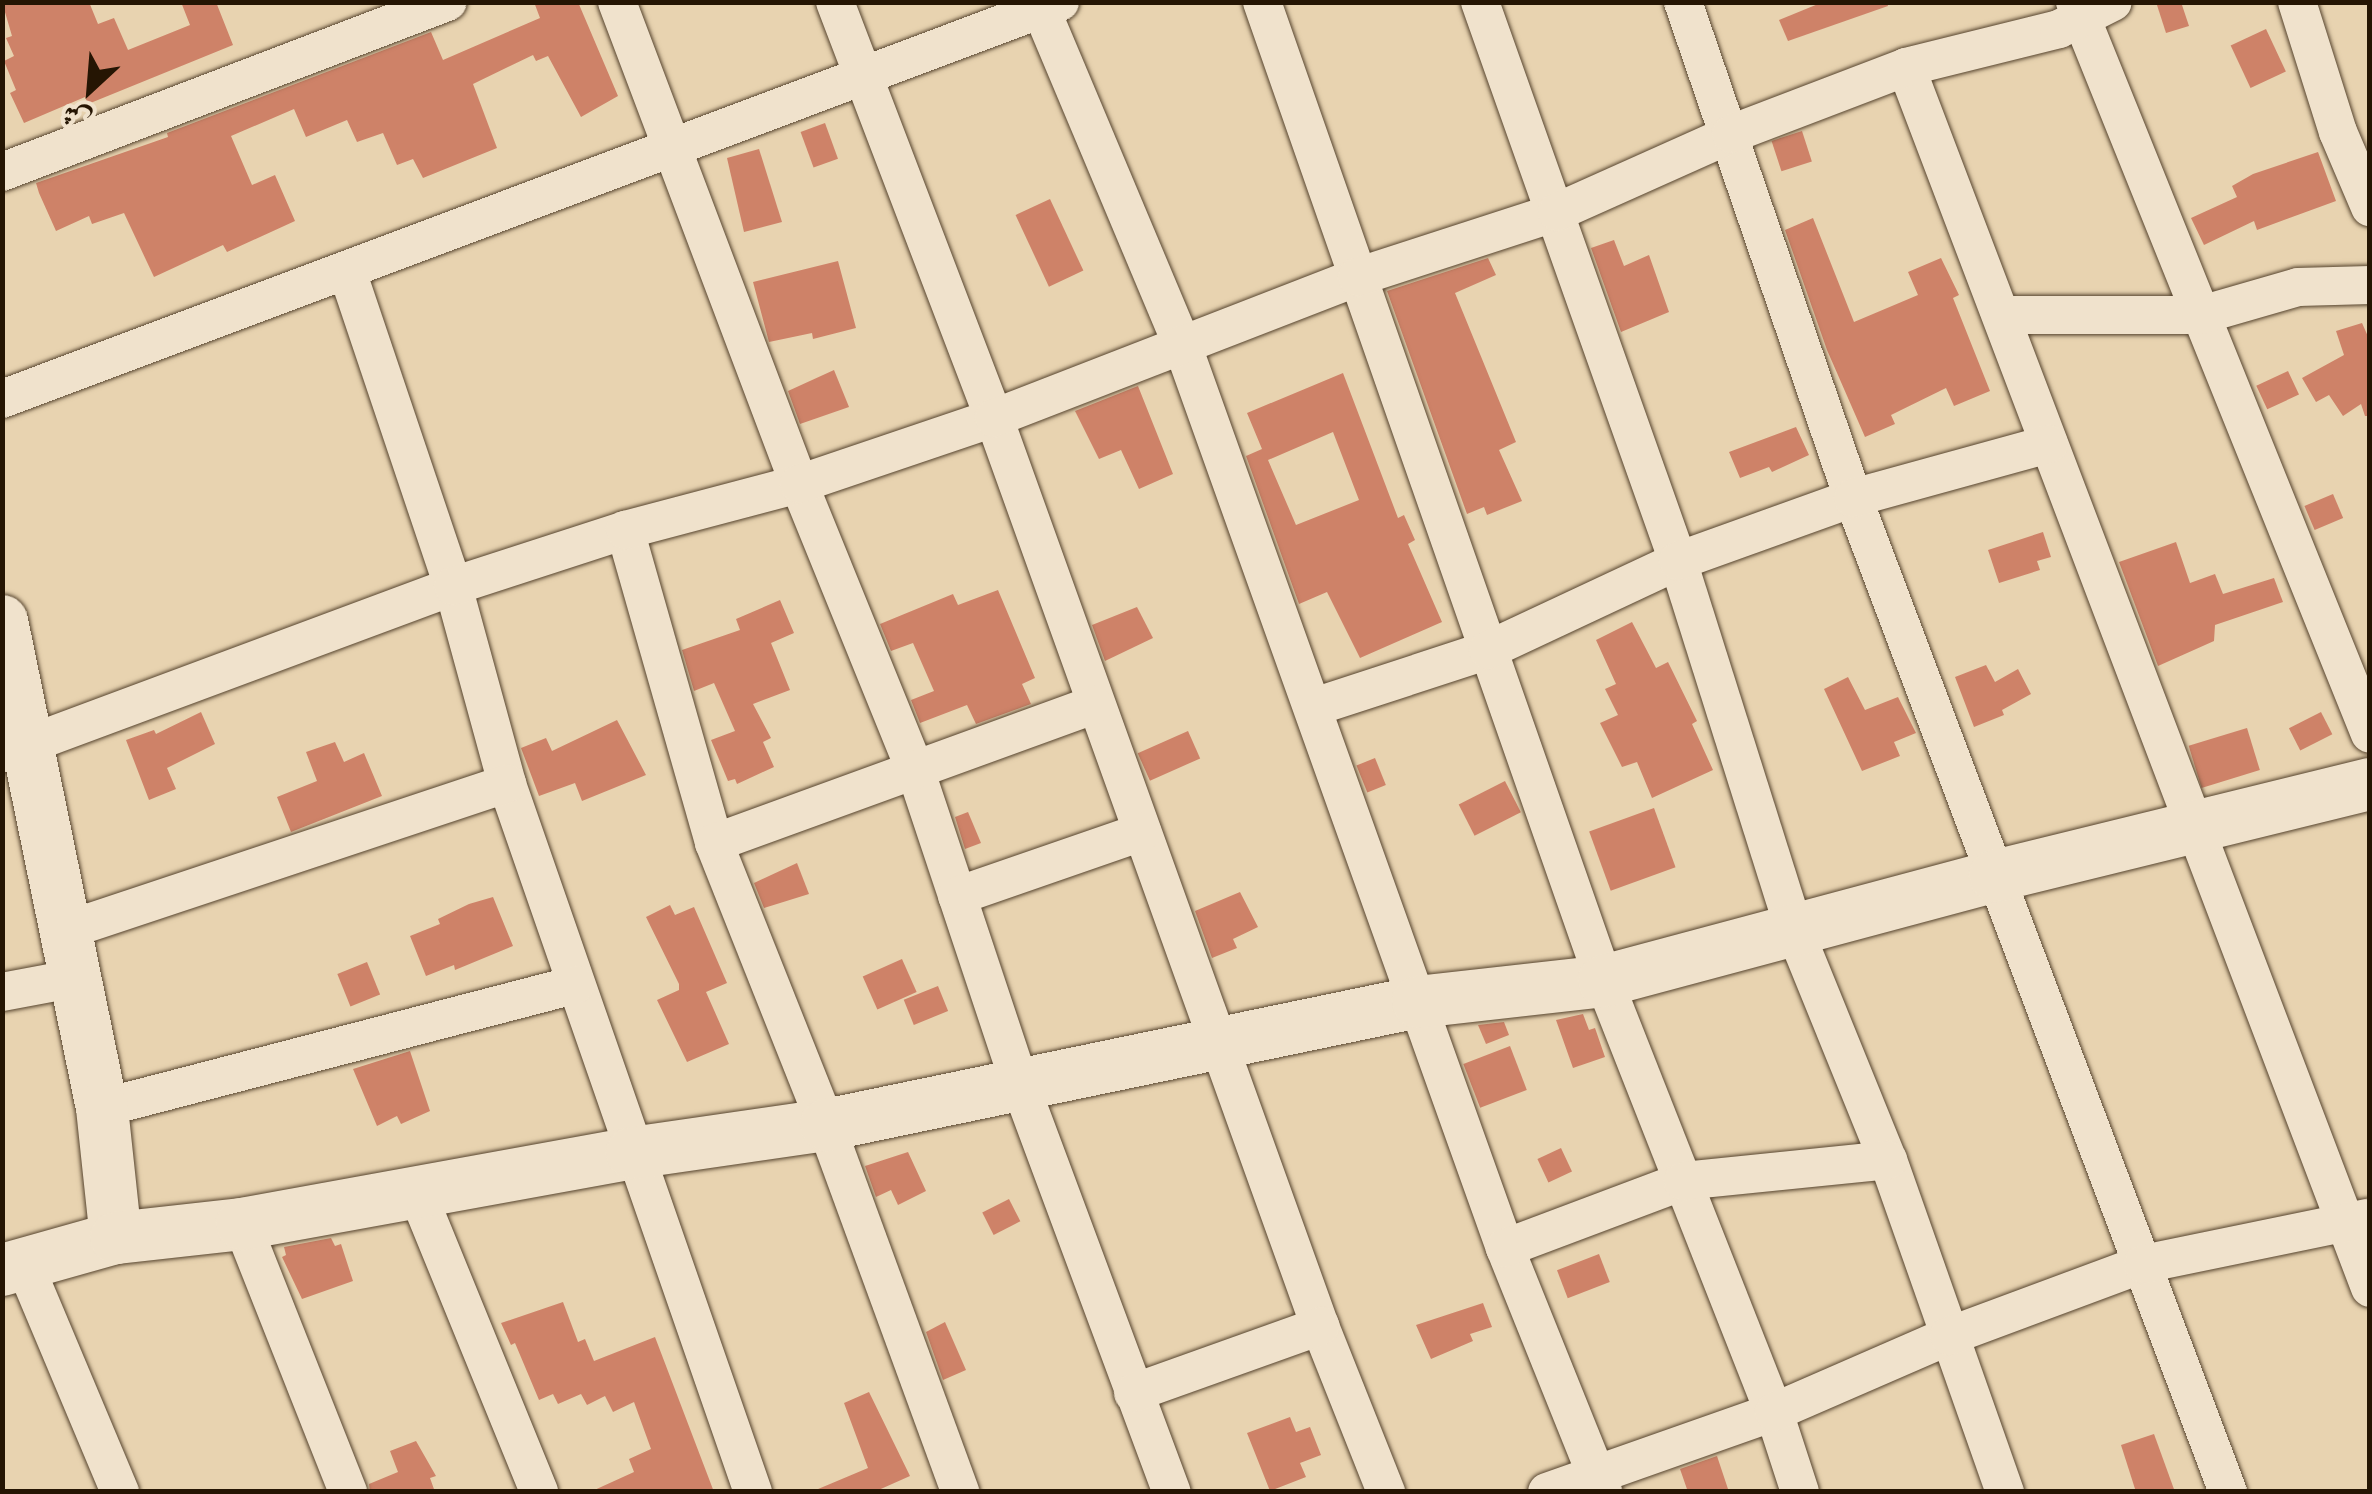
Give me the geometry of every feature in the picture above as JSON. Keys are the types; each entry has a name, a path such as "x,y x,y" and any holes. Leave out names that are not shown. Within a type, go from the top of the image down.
{"street":[{"path":"2,172 448,2"},
{"path":"617,2 799,484 916,772 1021,1087 1172,1492"},
{"path":"835,2 994,418 1320,1326 1386,1492"},
{"path":"1262,2 1604,980 1774,1412 1800,1492"},
{"path":"1480,2 1678,561 1794,929 1888,1160 2005,1492"},
{"path":"1684,2 1853,498 2228,1492"},
{"path":"2297,2 2338,132 2370,207"},
{"path":"2,399 866,78 1046,5 1182,344 1505,1248 1600,1482"},
{"path":"14,751 453,586 625,530 799,484 994,418 1358,277 1557,212 1731,134 1906,68 2060,29 2089,8 2201,315 2370,734"},
{"path":"1906,68 2193,825 2358,1220 2370,1288"},
{"path":"347,271 453,586 507,784 753,1492"},
{"path":"2002,315 2201,315 2298,287 2370,285"},
{"path":"1314,707 1488,650 1678,561 1853,498 2049,444"},
{"path":"625,530 714,844 826,1125 960,1492"},
{"path":"2,621 14,751 71,955 102,1108 116,1238"},
{"path":"714,844 1094,705"},
{"path":"2,992 71,955 507,784"},
{"path":"113,1490 14,1268 116,1238 242,1224 632,1152 826,1125 1418,1002 1604,980 2193,825 2370,784"},
{"path":"957,896 1142,832"},
{"path":"102,1108 575,985"},
{"path":"1505,1248 1683,1181 1888,1160"},
{"path":"416,1190 539,1492"},
{"path":"1547,1492 1600,1482 1949,1336 2143,1264 2358,1220"},
{"path":"242,1224 348,1492"},
{"path":"1134,1392 1320,1326"}],"building":[{"path":"2,2 89,2 98,24 114,18 128,50 190,25 181,2 216,2 233,45 88,104 85,97 24,123 10,93 16,90 4,61 14,56 6,38 12,36"},
{"path":"534,2 578,2 618,96 581,117 548,56 536,61 533,55 473,84 497,148 423,178 413,159 397,165 383,133 357,142 347,120 306,137 294,109 231,136 252,185 275,175 295,221 227,252 223,245 154,277 124,213 92,224 89,216 56,231 39,193 36,183 168,137 167,133 431,32 443,60 540,18"},
{"path":"1823,2 1887,2 1888,6 1788,41 1779,20"},
{"path":"2156,2 2181,2 2189,26 2166,33"},
{"path":"2266,29 2286,72 2251,88 2231,45"},
{"path":"825,123 838,159 814,168 801,132"},
{"path":"1802,131 1812,161 1781,171 1772,141"},
{"path":"759,149 782,222 744,232 727,158"},
{"path":"2318,152 2336,201 2257,230 2254,221 2204,245 2191,218 2237,197 2232,186 2253,174"},
{"path":"1050,199 1083,271 1049,287 1016,215"},
{"path":"1813,218 1854,322 1918,295 1908,272 1941,258 1959,295 1953,298 1990,391 1954,406 1946,388 1891,415 1895,424 1865,437 1827,350 1785,230"},
{"path":"1614,240 1624,266 1649,255 1669,312 1621,332 1591,248"},
{"path":"1488,258 1496,275 1455,293 1516,442 1499,450 1522,501 1487,515 1484,507 1467,514 1387,291"},
{"path":"838,261 856,328 813,339 812,333 769,342 753,282"},
{"path":"2362,323 2370,341 2370,416 2365,416 2361,404 2343,416 2329,395 2316,402 2302,378 2344,355 2336,331"},
{"path":"834,370 849,407 800,424 788,391"},
{"path":"2288,371 2299,395 2267,409 2256,386"},
{"path":"1343,373 1398,518 1404,515 1415,540 1408,544 1442,622 1360,658 1327,592 1299,604 1246,456 1262,449 1247,413","holes":["1333,432 1359,500 1296,525 1268,460"]},
{"path":"1138,386 1173,474 1139,489 1121,450 1099,459 1075,411"},
{"path":"1796,427 1809,455 1772,472 1769,467 1740,478 1729,452"},
{"path":"2333,494 2343,518 2315,530 2304,506"},
{"path":"2043,532 2051,557 2037,561 2040,570 1999,583 1988,550"},
{"path":"2176,542 2190,583 2215,574 2223,594 2274,578 2283,602 2215,625 2214,641 2158,666 2119,562"},
{"path":"998,590 1035,678 1022,684 1031,704 976,724 967,705 920,723 911,700 934,691 913,643 891,651 880,624 953,594 958,605"},
{"path":"780,600 794,633 771,643 790,690 753,704 771,738 763,742 774,767 737,784 735,779 728,781 711,740 735,731 714,683 694,691 682,650 740,630 736,619"},
{"path":"1137,607 1153,638 1105,661 1092,625"},
{"path":"1632,622 1656,668 1668,662 1697,721 1692,724 1713,770 1652,798 1637,762 1622,767 1600,723 1618,715 1605,689 1616,684 1596,640"},
{"path":"1986,665 1995,682 2018,669 2031,694 2002,710 2004,715 1974,727 1955,677"},
{"path":"1848,677 1865,710 1898,697 1916,733 1894,742 1900,756 1862,771 1824,689"},
{"path":"201,712 215,744 167,768 176,789 149,800 126,740 154,730 156,734"},
{"path":"2321,712 2332,734 2300,751 2289,728"},
{"path":"617,720 646,775 582,801 575,783 539,796 521,748 546,738 552,751"},
{"path":"2247,728 2260,770 2202,788 2189,746"},
{"path":"1188,731 1200,758 1150,781 1138,753"},
{"path":"335,742 344,762 364,753 382,796 291,832 277,797 317,781 306,752"},
{"path":"1375,758 1386,785 1367,792 1356,765"},
{"path":"1505,781 1521,812 1475,836 1459,805"},
{"path":"1654,808 1676,867 1611,891 1589,832"},
{"path":"968,812 981,843 965,849 955,817"},
{"path":"797,863 809,894 764,908 754,883"},
{"path":"1240,892 1258,927 1233,939 1237,948 1212,958 1195,911"},
{"path":"493,897 513,946 455,970 454,965 426,976 410,936 440,924 438,919 469,904"},
{"path":"670,905 675,915 694,907 727,983 706,992 729,1044 687,1062 657,1000 679,990 679,984 646,917"},
{"path":"902,959 917,992 877,1009 863,976"},
{"path":"367,962 380,994 350,1006 337,974"},
{"path":"938,986 948,1011 914,1025 904,1000"},
{"path":"1583,1014 1589,1030 1595,1028 1605,1057 1573,1068 1556,1020"},
{"path":"1504,1022 1509,1035 1486,1044 1478,1025"},
{"path":"1510,1046 1527,1090 1480,1108 1463,1064"},
{"path":"410,1051 430,1111 401,1124 397,1116 377,1126 353,1069"},
{"path":"1561,1148 1572,1172 1548,1183 1537,1159"},
{"path":"908,1152 926,1191 898,1205 891,1190 876,1197 865,1166"},
{"path":"1009,1199 1020,1221 994,1235 982,1213"},
{"path":"331,1238 335,1246 341,1244 353,1281 302,1299 282,1257 286,1255 284,1247"},
{"path":"1599,1254 1610,1282 1568,1298 1557,1270"},
{"path":"563,1302 578,1342 585,1339 594,1361 655,1337 714,1492 590,1492 634,1472 629,1459 651,1449 634,1402 613,1412 605,1396 587,1405 581,1394 558,1404 553,1394 539,1400 515,1343 511,1345 501,1323"},
{"path":"1483,1303 1492,1327 1470,1334 1473,1341 1431,1359 1416,1325"},
{"path":"945,1322 966,1370 943,1380 926,1332"},
{"path":"869,1392 910,1476 874,1492 811,1492 868,1468 844,1403"},
{"path":"1290,1417 1296,1432 1310,1427 1321,1455 1300,1463 1306,1477 1270,1491 1247,1433"},
{"path":"2154,1434 2175,1492 2136,1492 2121,1445"},
{"path":"416,1441 436,1476 430,1478 435,1492 370,1492 369,1484 398,1472 390,1451"},
{"path":"1717,1456 1729,1492 1688,1492 1680,1469"}]}
